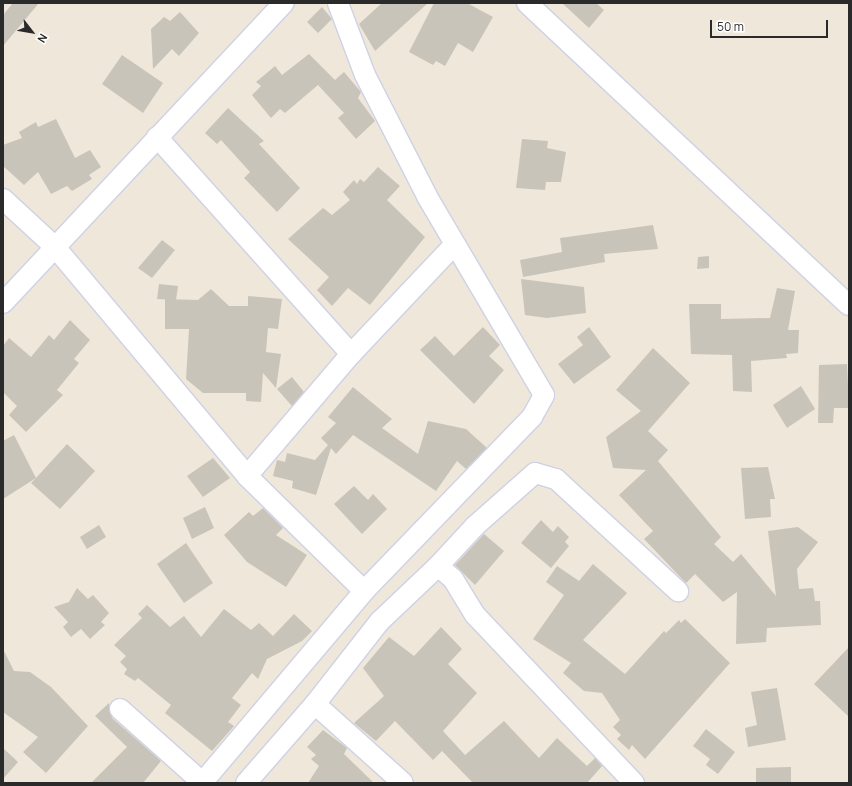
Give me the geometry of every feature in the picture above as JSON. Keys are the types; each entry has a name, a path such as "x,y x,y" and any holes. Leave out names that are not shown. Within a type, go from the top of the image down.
{"street":[{"path":"3,303 157,136 284,3"},
{"path":"120,709 202,783 364,591 532,417 544,395 454,244 364,75 338,3"},
{"path":"527,3 849,305"},
{"path":"157,136 351,354"},
{"path":"3,199 55,247 247,476 364,591"},
{"path":"247,476 351,354 454,244"},
{"path":"246,783 315,704 378,622 438,566 475,526 535,473 556,479 678,591"},
{"path":"438,566 453,579 475,615 634,783"},
{"path":"315,704 403,783"}],"building":[{"path":"13,3 39,3 3,46 3,15"},
{"path":"382,3 428,3 375,51 359,24"},
{"path":"434,3 467,3 493,17 473,52 458,43 445,66 436,61 433,65 409,52"},
{"path":"562,3 596,3 604,10 589,28"},
{"path":"322,7 332,19 318,33 307,22"},
{"path":"180,12 199,33 179,56 172,49 153,69 151,29 164,17 170,21"},
{"path":"309,54 335,80 344,72 361,92 358,98 375,121 356,139 338,118 344,113 318,85 285,113 280,109 271,118 252,95 261,86 256,82 275,66 282,75"},
{"path":"122,55 163,83 143,113 102,84"},
{"path":"228,108 264,141 259,144 300,188 277,212 244,178 250,172 221,140 217,144 205,133"},
{"path":"56,119 75,158 90,150 101,167 89,175 92,179 72,191 67,186 51,194 38,172 24,185 3,166 3,145 22,138 19,132 36,122 38,127"},
{"path":"522,139 548,141 547,148 566,152 561,182 546,182 545,190 516,188"},
{"path":"378,167 400,186 387,200 425,237 370,305 348,288 332,306 317,290 329,277 288,239 323,208 332,215 350,200 343,192 354,180 357,184 360,179 364,182"},
{"path":"653,225 658,249 604,254 605,262 523,277 520,260 562,252 560,238"},
{"path":"162,240 175,250 152,278 138,268"},
{"path":"709,256 709,268 697,269 698,257"},
{"path":"521,279 584,287 586,313 547,318 525,315"},
{"path":"159,284 178,286 176,300 157,299"},
{"path":"777,288 795,291 788,330 799,330 798,353 786,354 787,358 751,361 752,392 733,391 732,355 691,354 689,304 721,304 721,319 770,318"},
{"path":"211,289 229,306 248,306 248,296 282,299 278,329 268,328 266,352 281,354 276,388 263,373 261,402 246,401 246,393 203,393 186,379 189,329 165,329 165,299 198,300"},
{"path":"70,320 90,340 74,359 79,363 57,390 63,395 26,432 9,415 17,406 3,392 3,346 9,338 31,357 49,335 54,340"},
{"path":"483,327 500,345 489,356 504,370 474,404 420,350 435,336 454,356"},
{"path":"589,327 611,357 574,384 558,364 583,345 577,337"},
{"path":"653,348 690,383 648,431 668,450 658,461 721,537 714,544 733,562 741,554 776,596 768,531 798,527 818,542 797,569 799,589 813,588 815,601 820,601 821,625 767,628 766,642 736,644 737,592 723,602 695,574 686,583 644,539 653,531 619,495 646,470 613,468 606,437 641,411 616,390"},
{"path":"847,364 849,408 834,408 833,423 818,423 819,365"},
{"path":"292,377 304,392 292,406 277,389"},
{"path":"801,386 815,409 787,428 773,405"},
{"path":"353,387 392,419 382,428 418,454 428,421 466,429 487,448 466,469 457,461 436,491 353,435 336,454 331,448 316,495 292,488 293,481 273,476 277,460 285,462 287,453 315,460 328,445 321,438 336,423 328,417"},
{"path":"14,435 36,478 3,499 3,441"},
{"path":"67,444 95,471 60,509 31,483"},
{"path":"213,458 230,478 203,497 187,476"},
{"path":"768,467 775,499 770,499 771,517 745,519 741,468"},
{"path":"354,486 368,500 373,494 387,509 362,534 334,504"},
{"path":"205,507 214,528 192,539 183,518"},
{"path":"263,508 283,528 276,535 307,555 286,587 247,562 224,535 249,512 253,516"},
{"path":"541,520 553,532 558,526 569,537 565,542 569,546 551,568 521,543"},
{"path":"99,525 106,537 87,549 80,537"},
{"path":"484,534 504,551 475,585 455,565"},
{"path":"186,543 213,583 184,603 157,564"},
{"path":"593,564 627,593 583,640 625,674 664,631 666,633 679,620 681,623 685,619 730,663 645,759 632,745 629,750 617,739 621,735 613,727 620,720 602,693 584,691 563,673 571,663 533,639 564,595 546,582 557,566 579,581"},
{"path":"77,588 88,599 93,595 109,613 101,622 105,625 90,639 81,629 71,637 63,627 68,622 54,607 69,602"},
{"path":"147,605 170,627 184,616 201,637 224,609 251,630 259,623 273,636 294,614 312,631 302,641 267,659 258,679 252,673 232,698 241,705 228,722 234,726 212,751 165,713 171,705 138,678 135,681 124,674 127,669 120,662 126,656 114,645 142,618 138,614"},
{"path":"441,627 462,649 448,664 477,693 443,731 465,755 504,721 539,758 557,738 587,766 595,758 602,766 587,783 473,783 442,751 433,760 395,721 376,741 354,723 384,696 363,668 389,637 414,656"},
{"path":"849,647 849,717 814,684"},
{"path":"3,649 14,671 30,672 51,687 88,726 46,773 23,752 38,737 3,712"},
{"path":"777,688 786,740 748,747 745,728 757,725 751,692"},
{"path":"109,703 112,718 161,761 143,783 91,783 127,747 95,716"},
{"path":"706,729 735,752 718,774 706,765 710,759 693,746"},
{"path":"323,730 347,748 344,754 374,783 308,783 319,766 311,759 316,755 307,747"},
{"path":"3,748 18,762 3,779"},
{"path":"791,767 791,783 756,783 756,768"}]}
